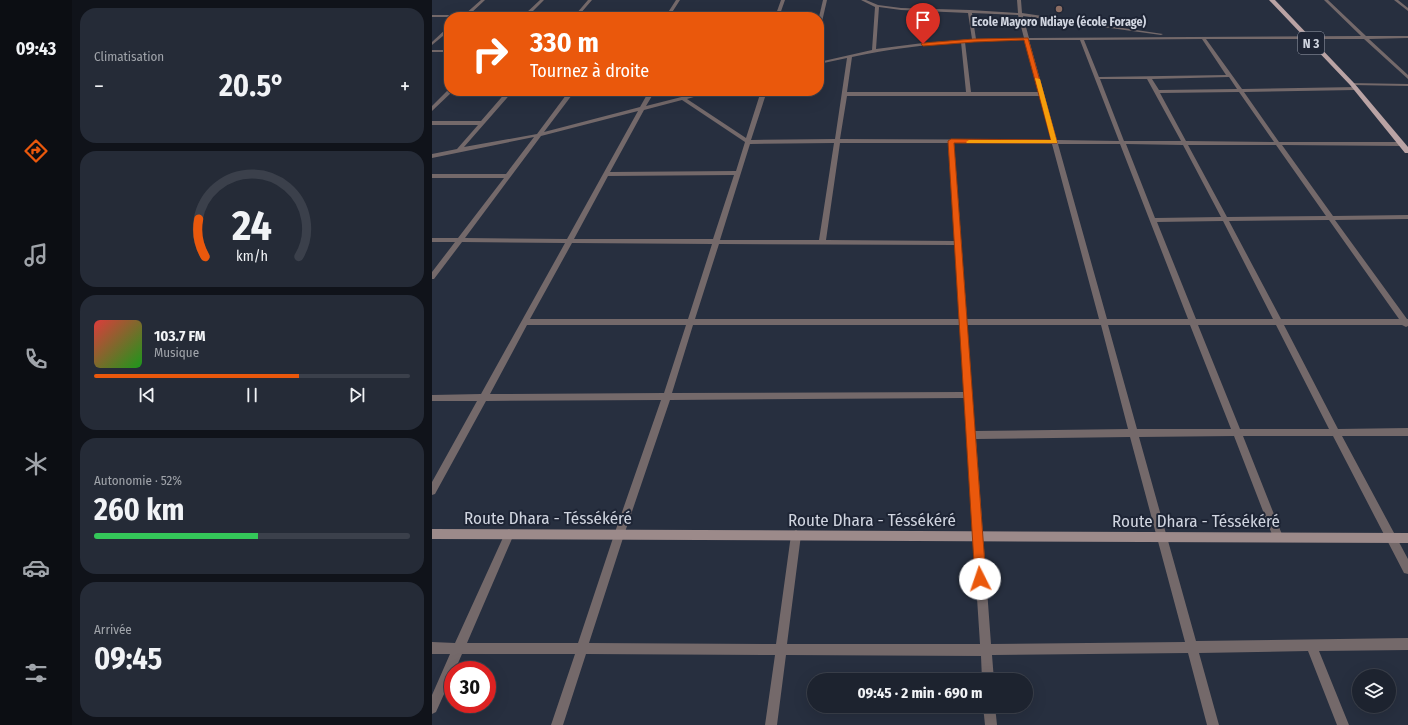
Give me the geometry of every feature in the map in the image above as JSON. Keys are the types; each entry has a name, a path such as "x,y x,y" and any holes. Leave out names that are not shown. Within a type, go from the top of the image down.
{"main road":[{"name":"N 3","path":"1272,0 1306,38 1353,86 1408,151"}],"street":[{"path":"470,12 483,0"},
{"path":"529,12 542,0"},
{"path":"580,12 590,0"},
{"path":"670,12 678,0"},
{"path":"778,12 783,0"},
{"path":"822,12 825,0"},
{"path":"863,0 877,6 902,9 1020,14 1188,38"},
{"path":"1019,0 1020,14 1026,39 1213,725"},
{"path":"1326,0 1408,78"},
{"path":"1396,0 1408,10"},
{"path":"874,51 877,6"},
{"path":"970,11 974,40"},
{"path":"432,16 444,16"},
{"path":"432,44 444,33"},
{"path":"824,62 874,51 923,44 974,40 1081,38 1408,37"},
{"path":"1081,38 1278,537"},
{"path":"1203,38 1407,324"},
{"path":"962,41 969,94"},
{"path":"432,51 444,51"},
{"path":"822,242 850,56"},
{"path":"1097,78 1230,76"},
{"path":"1149,77 1408,569"},
{"path":"1156,92 1241,91 1408,85"},
{"path":"844,94 1041,94"},
{"path":"432,109 445,96"},
{"path":"459,150 506,96"},
{"path":"432,277 568,96"},
{"path":"432,491 649,96"},
{"path":"432,156 538,135 690,96"},
{"path":"557,725 619,534 667,396 689,322 762,96"},
{"path":"682,98 748,142 951,141 1402,144"},
{"path":"432,123 483,123"},
{"path":"951,141 988,673"},
{"path":"607,174 737,173"},
{"path":"432,176 508,176"},
{"path":"1153,220 1408,217"},
{"path":"432,240 958,242"},
{"path":"525,322 1278,322 1407,324"},
{"path":"432,398 968,395"},
{"path":"971,435 1133,432 1408,432"},
{"name":"Route Dhara - Téssékéré","path":"432,534 1408,538"},
{"path":"432,708 509,534"},
{"path":"771,725 796,535"},
{"path":"432,648 986,650 1408,644"},
{"path":"1312,646 1343,725"},
{"path":"990,713 991,725"}],"slow traffic":[{"path":"969,142 1054,142 1037,79"}],"place":[{"name":"Ecole Mayoro Ndiaye (école Forage)","path":"1059,9"}],"route":[{"path":"923,44 974,40 1026,39 1054,142 951,141 980,579"}]}
